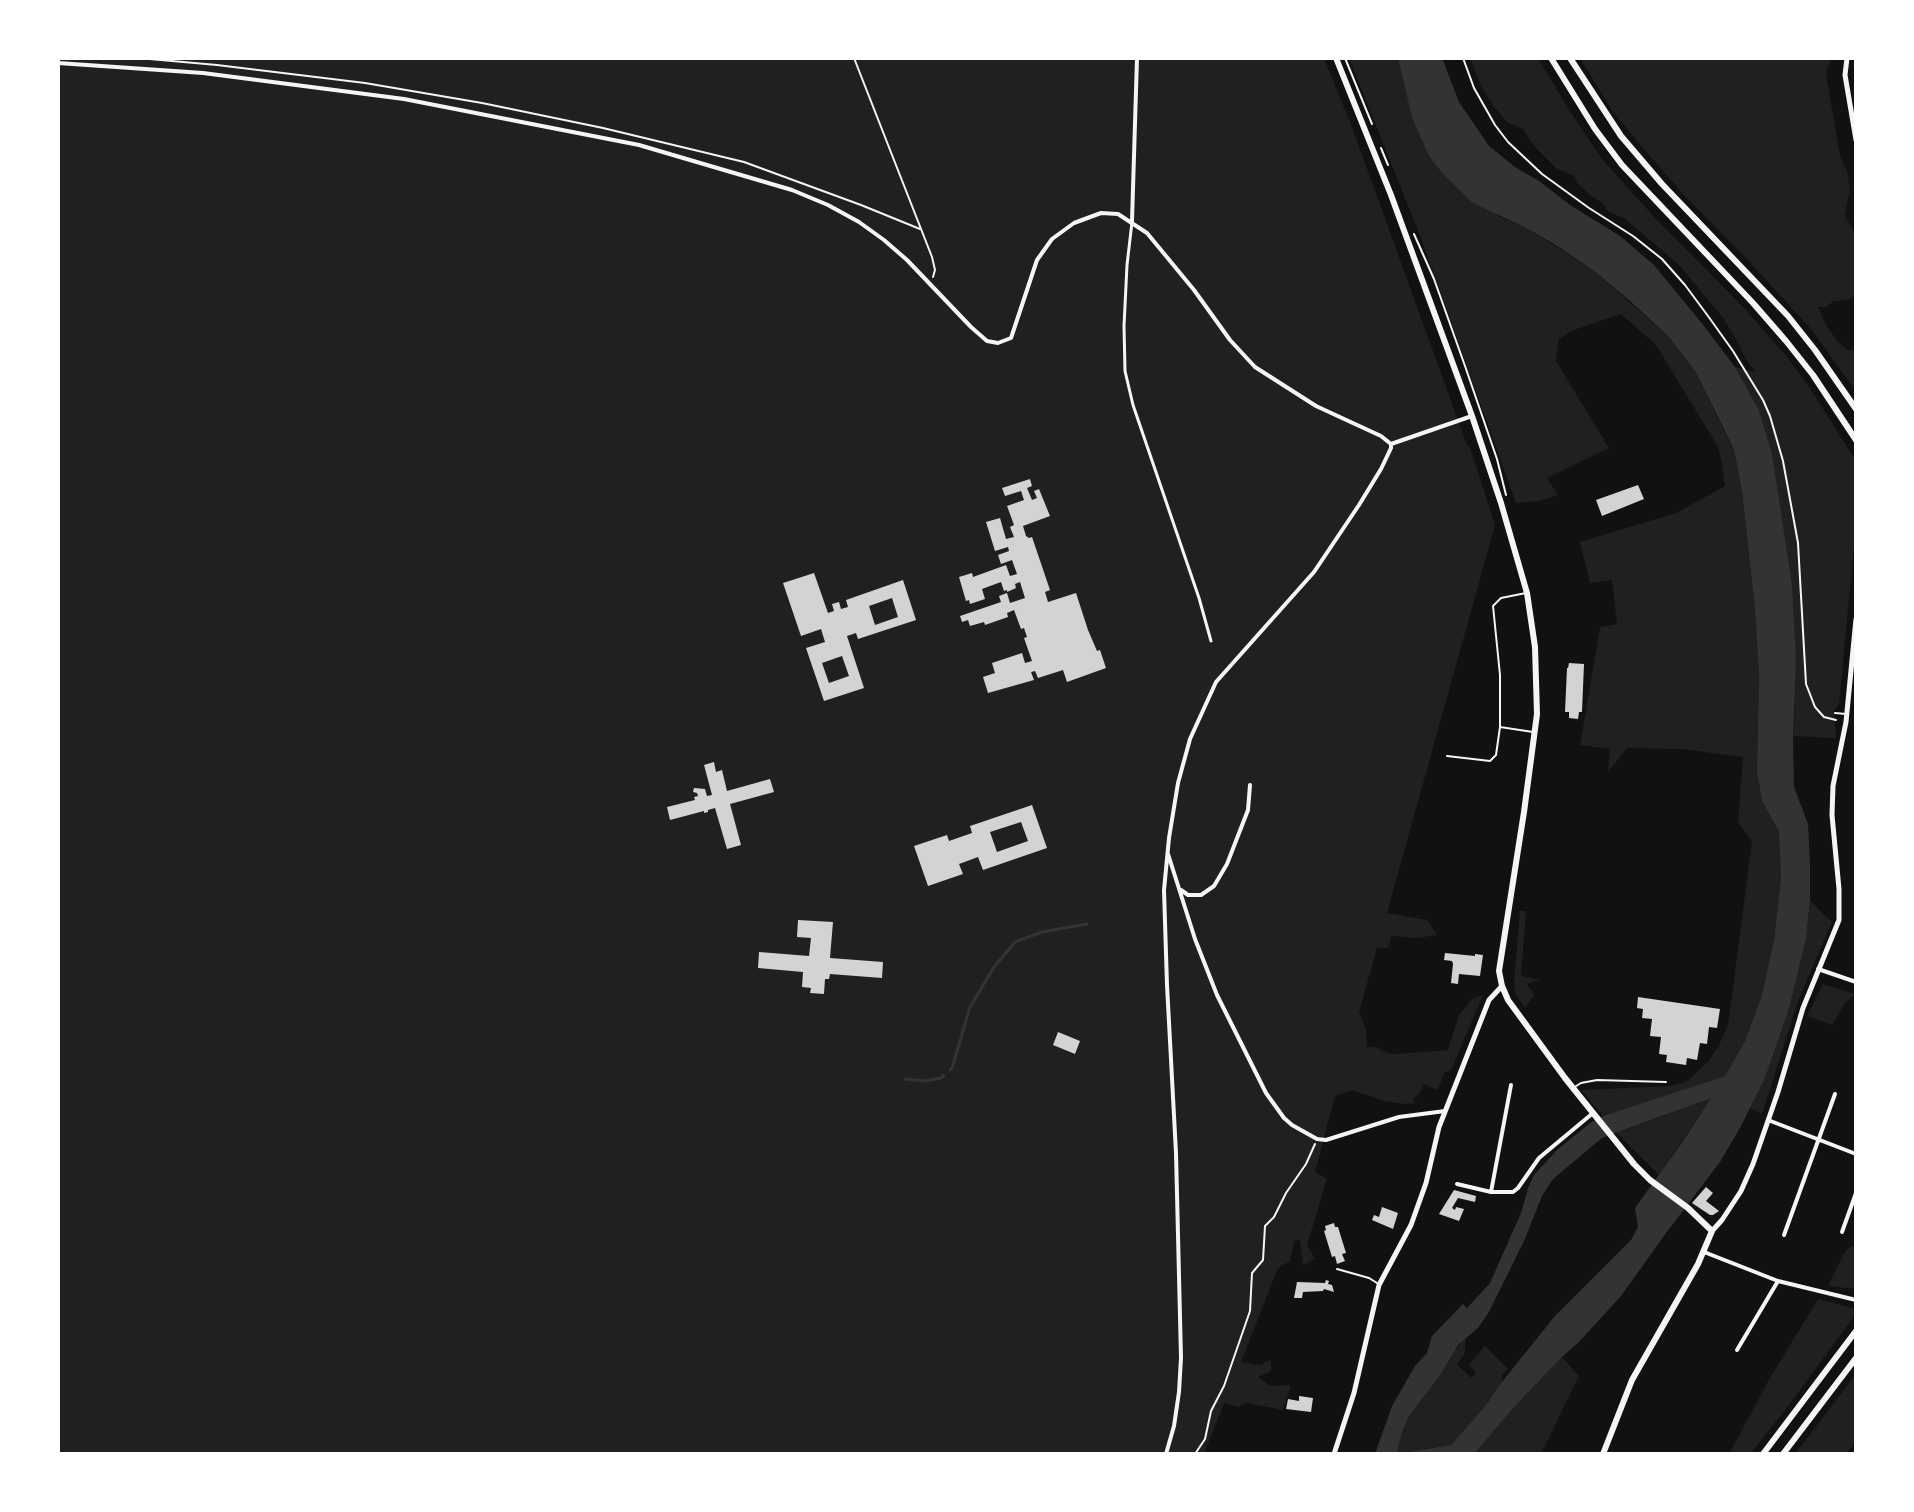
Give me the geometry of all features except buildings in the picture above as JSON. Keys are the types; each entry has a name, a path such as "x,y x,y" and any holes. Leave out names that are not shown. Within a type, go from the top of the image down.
{"main road":[{"path":"1336,58 1391,195 1472,416 1527,593 1536,664 1537,714 1499,971 1502,986 1508,1000 1572,1088 1634,1164 1712,1231 1704,1252 1632,1380 1603,1454"},
{"path":"1551,58 1595,129 1622,165 1786,341 1813,375 1856,440"},
{"path":"1570,58 1621,136 1662,184 1788,316 1856,409"},
{"path":"1763,1454 1856,1331"},
{"path":"1783,1454 1856,1358"}],"street":[{"path":"1137,58 1132,221 1124,326 1125,371 1133,405 1211,641"},
{"path":"1847,58 1845,75 1856,140"},
{"path":"58,63 203,73 390,97 639,145 792,190 828,205 884,240 987,341 998,343 1011,338 1037,260 1052,239 1074,223 1101,213 1118,214 1147,233 1230,340 1255,367 1316,406 1381,436 1391,444"},
{"path":"1391,444 1472,416"},
{"path":"1166,1454 1174,1426 1181,1358 1164,879 1178,783 1190,739 1216,682 1314,572 1381,469 1391,444"},
{"path":"1712,1231 1741,1191 1753,1164 1803,1008 1839,920 1833,786 1847,714 1856,619"},
{"path":"1179,888 1188,895 1201,895 1214,886 1227,864 1248,810 1250,785"},
{"path":"1167,853 1217,995 1266,1093 1284,1118 1320,1139 1329,1140 1399,1117 1445,1111"},
{"path":"1818,969 1856,982"},
{"path":"1334,1454 1354,1393 1379,1285 1411,1225 1445,1111 1489,1000 1502,986"},
{"path":"1491,1192 1511,1085"},
{"path":"1784,1235 1835,1094"},
{"path":"1457,1184 1491,1192 1513,1192 1539,1158 1594,1115"},
{"path":"1768,1120 1856,1154"},
{"path":"1842,1232 1856,1193"},
{"path":"1704,1252 1778,1281 1856,1300"},
{"path":"1737,1350 1778,1281"}],"lane":[{"path":"1447,756 1490,761 1496,755 1500,727 1500,675 1493,606 1501,598 1527,593"},
{"path":"1835,713 1847,714"},
{"path":"1500,727 1535,732"},
{"path":"1572,1088 1597,1080 1666,1082"},
{"path":"1337,1269 1369,1278 1379,1285"}],"path":[{"path":"854,58 934,264 933,277 928,283"},
{"path":"1463,58 1474,88 1495,125 1521,157 1662,259 1717,328 1763,400 1783,461 1798,543 1806,684 1815,707 1824,717 1830,718"},
{"path":"1413,232 1440,296 1506,496"},
{"path":"1195,1454 1205,1439 1211,1411 1224,1386 1250,1311 1252,1273 1263,1260 1265,1226 1274,1217 1320,1139"}],"shaded area":[{"path":"58,58 1324,58 1470,447 1495,525 1387,913 1427,920 1437,935 1417,938 1391,936 1388,948 1377,948 1359,1012 1366,1029 1367,1047 1398,1054 1448,1050 1459,1015 1472,999 1483,995 1451,1070 1444,1073 1438,1090 1423,1084 1420,1093 1413,1099 1415,1103 1404,1104 1352,1090 1335,1096 1315,1172 1327,1179 1307,1245 1315,1259 1303,1265 1300,1240 1294,1241 1290,1261 1278,1268 1241,1362 1260,1365 1271,1360 1271,1371 1258,1377 1270,1386 1291,1385 1283,1410 1246,1403 1239,1407 1224,1403 1204,1454 58,1454"},
{"path":"1349,58 1398,58 1412,118 1429,156 1500,217 1526,228 1593,270 1669,337 1695,371 1734,451 1742,491 1755,610 1759,675 1757,772 1762,801 1779,832 1781,877 1774,939 1762,996 1745,1041 1725,1076 1603,1116 1581,1090 1671,1086 1686,1082 1708,1062 1719,1045 1728,1025 1752,842 1738,822 1743,757 1681,749 1627,748 1608,772 1610,749 1580,745 1600,627 1617,624 1612,580 1590,583 1580,542 1676,513 1725,486 1721,459 1718,447 1656,345 1621,314 1571,331 1559,339 1556,361 1609,448 1547,478 1558,495 1540,501 1516,503 1421,238"},
{"path":"1398,58 1442,58 1459,102 1489,146 1570,205 1620,236 1654,265 1735,367 1759,410 1772,454 1792,585 1796,662 1794,787 1808,824 1810,901 1806,939 1789,1009 1765,1078 1741,1126 1720,1162 1621,1296 1516,1405 1474,1454 1410,1454 1451,1445 1555,1316 1631,1240 1638,1227 1635,1208 1711,1098 1602,1138 1553,1179 1542,1196 1489,1312 1478,1328 1458,1345 1439,1377 1409,1416 1397,1454 1375,1454 1392,1406 1415,1366 1427,1353 1432,1336 1463,1304 1467,1308 1490,1283 1534,1175 1557,1150 1603,1116 1725,1076 1745,1041 1762,995 1774,939 1781,877 1779,832 1762,801 1757,772 1759,675 1742,491 1734,450 1717,415 1695,371 1669,337 1630,301 1593,270 1554,244 1473,203 1443,174 1429,156 1412,118"},
{"path":"1470,58 1538,58 1602,159 1787,357 1856,461 1856,525 1839,705 1834,710 1836,738 1794,736 1796,662 1772,454 1759,410 1735,367 1756,372 1723,318 1679,265 1625,219 1609,212 1577,183 1574,176 1556,168 1535,147 1522,128 1508,123 1480,84"},
{"path":"1580,58 1832,58 1826,72 1840,156 1848,174 1850,189 1845,216 1855,233 1856,295 1818,307 1838,342 1848,350 1856,350 1856,391 1811,329 1683,194 1613,112"},
{"path":"1810,901 1832,922 1798,1001 1762,1114 1750,1108 1765,1078 1789,1009 1806,939"},
{"path":"1520,911 1526,911 1521,976 1540,980 1527,984 1534,995 1525,1008 1516,995 1514,983"},
{"path":"1823,984 1855,994 1845,1003 1832,1025 1807,1016"},
{"path":"1712,1097 1659,1175 1617,1133 1653,1120"},
{"path":"1856,1245 1856,1289 1828,1286 1843,1255 1848,1248"},
{"path":"1818,1299 1856,1309 1856,1314 1750,1454 1729,1454 1767,1383"},
{"path":"1465,1338 1465,1353 1457,1365 1472,1378 1476,1372 1469,1365 1485,1346 1508,1369 1502,1375 1501,1383 1451,1445 1397,1454 1409,1416"},
{"path":"1562,1357 1579,1376 1541,1454 1474,1454 1516,1405"},
{"path":"1856,1374 1856,1442 1846,1454 1795,1454"}],"waterway":[{"path":"950,1070 970,1007 994,967 1015,942 1042,932 1087,924"},
{"path":"905,1079 925,1081 944,1075"}]}
